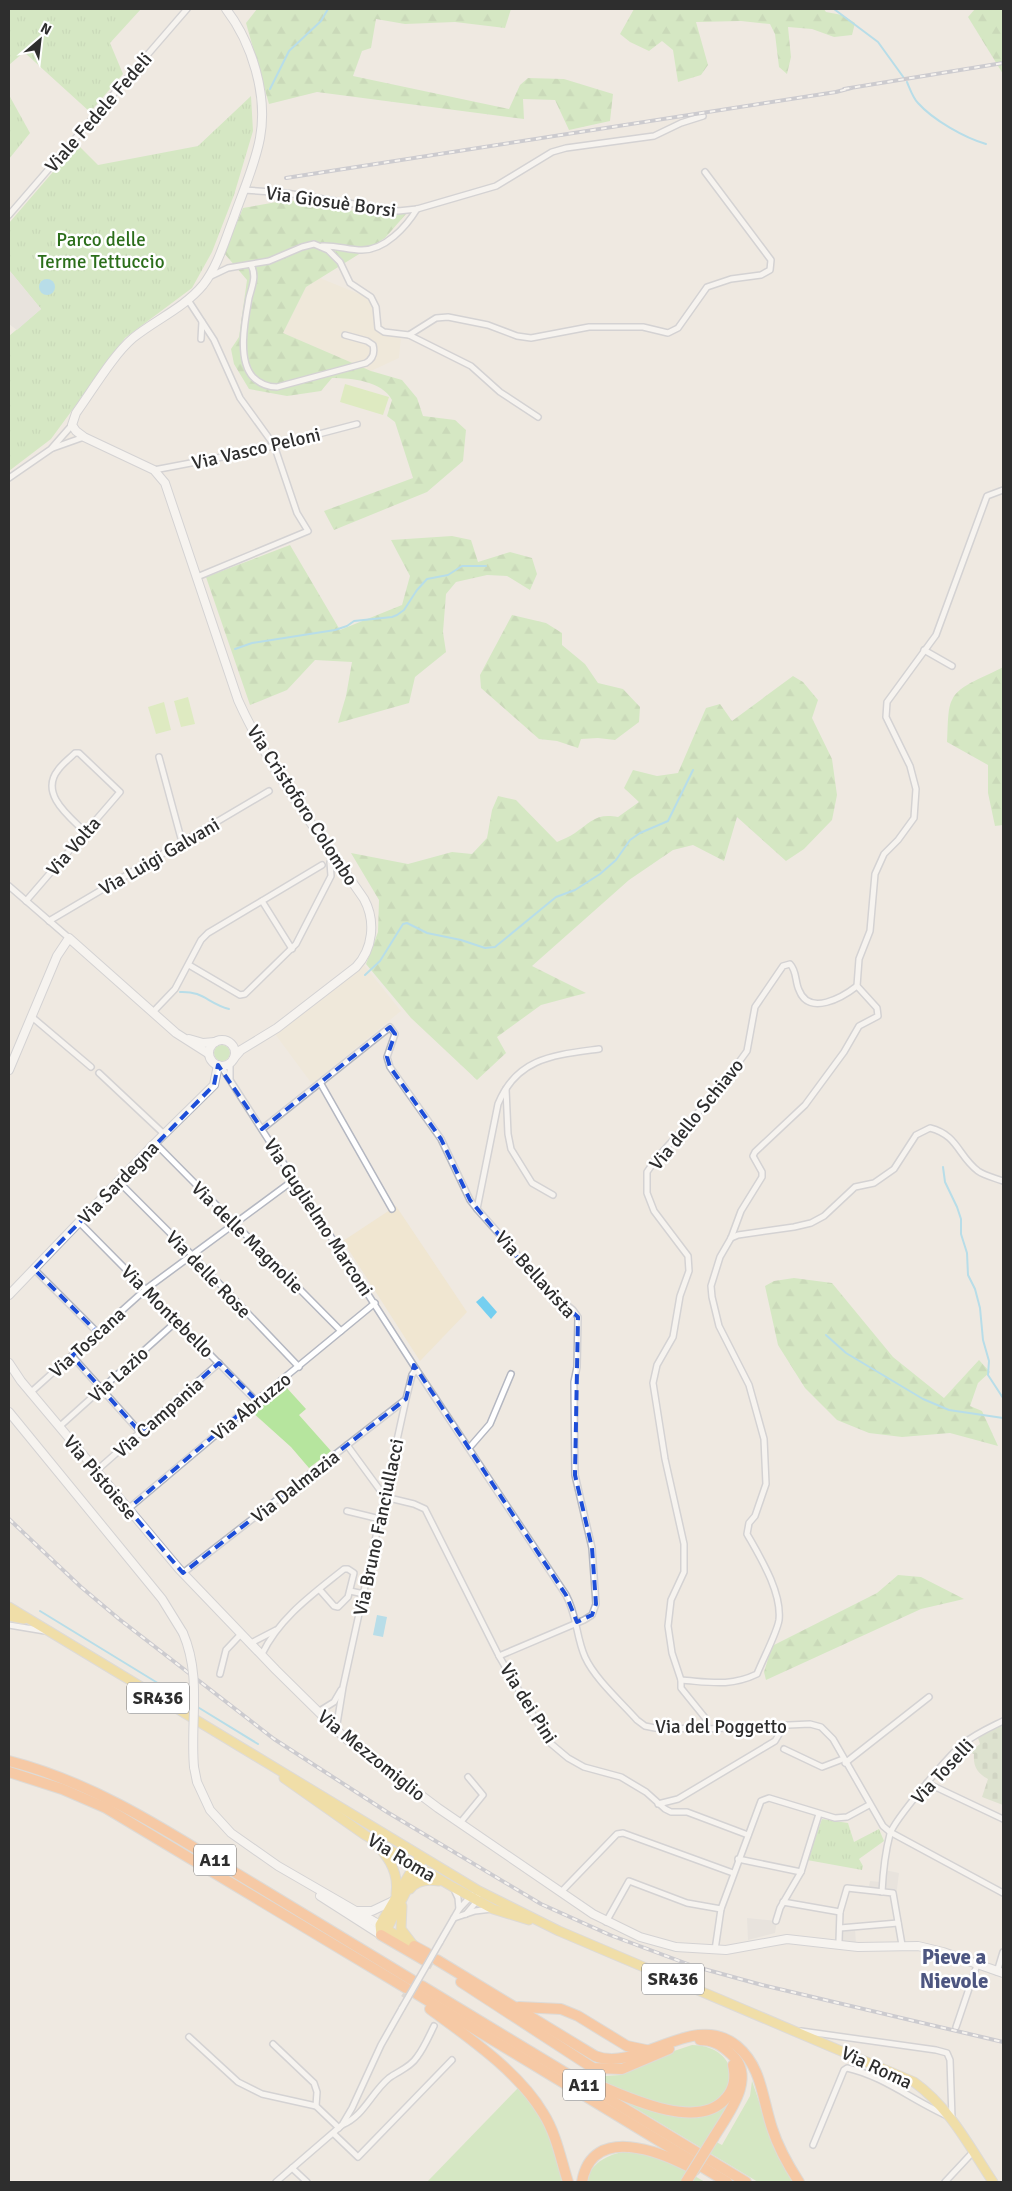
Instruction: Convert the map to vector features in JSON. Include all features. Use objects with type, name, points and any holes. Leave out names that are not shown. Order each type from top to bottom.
[{"type":"highway","name":"A11","points":[[9,1761],[68,1781],[110,1800],[166,1830],[407,1986],[106,1808],[62,1790],[9,1772]]},
{"type":"highway","points":[[383,1930],[425,1957],[414,1946]]},
{"type":"highway","points":[[694,2182],[717,2139],[740,2089],[741,2080],[738,2063],[734,2050],[726,2038],[705,2034],[622,2058],[606,2060],[595,2056],[511,2004],[436,1963],[593,2068],[622,2069],[695,2041],[716,2043],[734,2050],[750,2057],[754,2065],[771,2128],[781,2152],[799,2182]]},
{"type":"highway","name":"A11","points":[[418,1993],[551,2065],[746,2182]]},
{"type":"highway","name":"A11","points":[[418,1993],[727,2182]]},
{"type":"highway","points":[[418,1993],[490,2054],[544,2113],[568,2182]]},
{"type":"highway","points":[[511,2004],[529,2008],[561,2009],[578,2016],[627,2046],[647,2050]]},
{"type":"highway","points":[[551,2065],[653,2106],[690,2113],[706,2112],[719,2106],[731,2091],[734,2076],[734,2050]]},
{"type":"highway","points":[[686,2182],[717,2139]]},
{"type":"highway","points":[[582,2182],[587,2166],[596,2156],[611,2148],[625,2146],[646,2149],[670,2157],[716,2182]]},
{"type":"main road","points":[[154,470],[84,437],[72,425],[76,413],[128,343],[188,300],[208,278],[219,256],[244,190],[261,130],[259,87],[247,47],[226,9]]},
{"type":"main road","name":"Via Cristoforo Colombo","points":[[154,470],[160,475],[170,494],[238,700],[250,726],[369,910],[372,932],[365,956],[352,971],[232,1060]]},
{"type":"main road","points":[[9,1070],[57,956],[69,938],[176,1033],[209,1054],[212,1061],[220,1065],[232,1060],[234,1049],[228,1042]]},
{"type":"main road","points":[[176,1033],[199,1042],[222,1040],[253,1043]]},
{"type":"main road","points":[[209,1054],[215,1042]]},
{"type":"main road","name":"Via Sardegna","points":[[9,1295],[155,1143],[214,1085],[220,1065]]},
{"type":"main road","name":"Via Pistoiese","points":[[9,1363],[30,1393],[183,1573]]},
{"type":"main road","name":"Via Pistoiese","points":[[9,1372],[21,1381]]},
{"type":"main road","points":[[9,1412],[162,1599],[183,1634],[194,1664],[194,1767],[201,1793],[210,1810],[231,1833],[307,1887],[414,1946]]},
{"type":"main road","name":"Via Mezzomiglio","points":[[183,1573],[318,1712],[356,1748],[460,1823],[606,1922],[658,1944],[715,1950],[784,1939],[858,1947],[902,1945],[926,1948],[1000,1972]]},
{"type":"main road","name":"Via Roma","points":[[9,1606],[479,1891],[553,1928],[914,2082],[935,2098],[952,2118]]},
{"type":"main road","points":[[9,1616],[34,1621]]},
{"type":"main road","name":"Via Roma","points":[[264,1762],[372,1839],[473,1899],[493,1909],[553,1928]]},
{"type":"main road","points":[[372,1839],[384,1852],[394,1869],[400,1897],[400,1924],[414,1946]]},
{"type":"main road","points":[[383,1930],[423,1857]]},
{"type":"main road","points":[[278,1866],[383,1930]]},
{"type":"main road","points":[[354,1911],[372,1911],[400,1897],[413,1885],[423,1880],[445,1882]]},
{"type":"main road","name":"SR436","points":[[952,2118],[993,2182]]},
{"type":"street","name":"Viale Fedele Fedeli","points":[[9,215],[188,9]]},
{"type":"street","name":"Via Giosuè Borsi","points":[[244,190],[286,193],[398,212],[417,209],[496,186],[552,152],[566,148],[654,136],[681,123],[703,116]]},
{"type":"street","points":[[410,334],[436,318],[448,317],[488,325],[517,336],[530,338],[589,327],[643,327],[668,332],[678,328],[707,287],[732,279],[761,274],[770,270],[772,260],[705,172]]},
{"type":"street","points":[[208,278],[233,266],[269,261],[302,246],[314,244],[362,250],[374,248],[393,237],[409,221],[417,209]]},
{"type":"street","points":[[321,246],[340,262],[350,283],[371,297],[376,307],[377,324],[380,330],[410,334],[471,366],[500,392],[538,417]]},
{"type":"street","points":[[251,265],[255,278],[248,302],[243,353],[246,367],[254,378],[265,385],[277,387],[366,363],[371,360],[374,352],[373,345],[345,335]]},
{"type":"street","points":[[188,300],[214,340],[240,398],[274,445],[297,513],[308,531],[197,577]]},
{"type":"street","points":[[201,339],[202,321]]},
{"type":"street","name":"Via Vasco Peloni","points":[[154,470],[254,451],[357,424]]},
{"type":"street","points":[[9,478],[51,449],[72,425]]},
{"type":"street","points":[[51,449],[84,437]]},
{"type":"street","points":[[707,1729],[706,1719],[681,1688],[680,1680],[721,1683],[741,1682],[757,1674],[779,1621],[778,1605],[768,1574],[747,1534],[749,1523],[756,1516],[766,1484],[764,1439],[749,1385],[722,1331],[712,1297],[714,1275],[741,1211],[762,1177],[762,1172],[753,1156],[755,1152],[805,1105],[844,1052],[859,1026],[878,1016],[877,1008],[857,986],[859,959],[870,930],[875,874],[884,854],[898,840],[914,818],[916,790],[910,766],[886,717],[887,702],[936,635],[987,496],[1003,490]]},
{"type":"street","points":[[924,650],[952,666]]},
{"type":"street","name":"Via Volta","points":[[26,901],[86,832],[120,792],[79,753],[74,753],[57,771],[52,786],[53,795],[60,807],[86,832]]},
{"type":"street","points":[[159,757],[182,842]]},
{"type":"street","name":"Via Luigi Galvani","points":[[49,920],[269,791]]},
{"type":"street","points":[[189,965],[243,995],[292,949],[299,939],[332,876],[329,863],[336,858]]},
{"type":"street","points":[[152,1012],[175,989],[201,940],[208,933],[322,865]]},
{"type":"street","points":[[9,886],[69,938]]},
{"type":"street","points":[[262,901],[292,949]]},
{"type":"street","name":"Via dello Schiavo","points":[[680,1680],[672,1653],[668,1626],[671,1600],[684,1572],[684,1544],[665,1460],[653,1383],[658,1365],[673,1337],[680,1296],[689,1271],[688,1256],[654,1211],[650,1202],[647,1193],[647,1172],[656,1159],[720,1088],[747,1051],[755,1007],[783,966],[790,964],[793,968],[798,990],[810,1002],[825,1004],[844,997],[857,986]]},
{"type":"street","points":[[32,1017],[91,1066]]},
{"type":"street","name":"Via Bellavista","points":[[321,1084],[390,1027],[395,1034],[387,1057],[390,1067],[441,1139],[470,1200],[539,1282],[573,1310],[578,1317],[577,1367],[574,1382],[575,1475],[592,1548],[596,1604],[592,1615],[499,1656]]},
{"type":"street","points":[[477,1209],[498,1104],[506,1089],[537,1061],[550,1056],[598,1049]]},
{"type":"street","points":[[230,1079],[232,1060]]},
{"type":"street","name":"Via Guglielmo Marconi","points":[[220,1065],[416,1369]]},
{"type":"street","points":[[99,1073],[164,1134]]},
{"type":"street","points":[[262,1129],[321,1084],[392,1209]]},
{"type":"street","points":[[506,1089],[508,1134],[511,1149],[532,1183],[553,1195]]},
{"type":"street","points":[[731,1238],[794,1228],[811,1223],[824,1216],[855,1187],[874,1183],[894,1169],[916,1134],[930,1128],[938,1130],[956,1143],[969,1163],[978,1171],[1003,1181]]},
{"type":"street","name":"Via delle Magnolie","points":[[155,1143],[341,1331]]},
{"type":"street","name":"Via Toscana","points":[[30,1393],[146,1289],[295,1180]]},
{"type":"street","name":"Via delle Rose","points":[[118,1181],[299,1367]]},
{"type":"street","name":"Via Montebello","points":[[79,1222],[256,1400]]},
{"type":"street","points":[[34,1269],[97,1332]]},
{"type":"street","name":"Via Abruzzo","points":[[128,1509],[256,1400],[299,1367],[375,1303]]},
{"type":"street","name":"Via Lazio","points":[[59,1427],[178,1320]]},
{"type":"street","points":[[72,1356],[140,1432]]},
{"type":"street","name":"Via Campania","points":[[96,1471],[219,1363]]},
{"type":"street","name":"Via del Poggetto","points":[[416,1369],[470,1447],[566,1595],[577,1622],[581,1645],[591,1668],[637,1720],[645,1726],[655,1728],[707,1729],[810,1724],[820,1727],[833,1739],[869,1805],[883,1826],[890,1832],[1003,1892]]},
{"type":"street","name":"Via Bruno Fanciullacci","points":[[336,1730],[343,1687],[406,1399],[412,1375],[416,1369]]},
{"type":"street","points":[[470,1447],[488,1427],[511,1374]]},
{"type":"street","name":"Via Dalmazia","points":[[183,1573],[406,1399]]},
{"type":"street","points":[[347,1445],[385,1497]]},
{"type":"street","name":"Via dei Pini","points":[[385,1497],[414,1504],[425,1509],[499,1656],[549,1742],[568,1758],[584,1767],[621,1777],[646,1792],[658,1804]]},
{"type":"street","points":[[347,1511],[380,1519]]},
{"type":"street","points":[[251,1643],[276,1629],[319,1589],[344,1569],[354,1573],[346,1600],[336,1607],[319,1589]]},
{"type":"street","points":[[350,1591],[364,1594]]},
{"type":"street","name":"Via Roma","points":[[9,1625],[53,1633]]},
{"type":"street","points":[[262,1654],[276,1629]]},
{"type":"street","points":[[220,1674],[226,1650],[241,1634]]},
{"type":"street","name":"Via Bruno Fanciullacci","points":[[318,1712],[334,1702],[343,1687]]},
{"type":"street","points":[[784,1749],[822,1767],[844,1761],[929,1697]]},
{"type":"street","name":"Via Toselli","points":[[890,1832],[927,1783],[961,1745],[973,1736],[1003,1721]]},
{"type":"street","points":[[658,1804],[678,1799],[775,1741],[784,1726]]},
{"type":"street","points":[[460,1823],[483,1795],[468,1776]]},
{"type":"street","points":[[927,1783],[1003,1819]]},
{"type":"street","points":[[715,1950],[721,1909],[738,1860],[761,1801],[764,1798],[835,1818],[848,1817],[869,1805]]},
{"type":"street","points":[[658,1804],[671,1812],[687,1812],[748,1835]]},
{"type":"street","points":[[776,1921],[783,1902],[801,1872],[819,1814]]},
{"type":"street","points":[[882,1892],[890,1832]]},
{"type":"street","points":[[562,1892],[617,1834],[623,1833],[733,1873]]},
{"type":"street","points":[[738,1860],[801,1872]]},
{"type":"street","points":[[606,1922],[630,1881],[687,1902],[721,1909]]},
{"type":"street","points":[[453,1887],[458,1898],[459,1909]]},
{"type":"street","points":[[839,1941],[840,1912],[847,1888],[893,1892],[902,1945]]},
{"type":"street","points":[[466,1914],[479,1891]]},
{"type":"street","points":[[276,2182],[340,2127],[352,2108],[381,2044],[459,1909],[473,1899]]},
{"type":"street","points":[[783,1902],[840,1912]]},
{"type":"street","points":[[454,1919],[466,1914],[493,1909]]},
{"type":"street","points":[[840,1928],[898,1923]]},
{"type":"street","points":[[1000,1972],[1003,1952]]},
{"type":"street","points":[[956,2027],[977,1965]]},
{"type":"street","points":[[340,2127],[354,2119],[390,2077],[406,2069],[416,2059],[434,2026]]},
{"type":"street","name":"Via Roma","points":[[793,2029],[947,2053],[950,2060],[952,2118]]},
{"type":"street","points":[[814,2038],[827,2035]]},
{"type":"street","points":[[189,2037],[238,2082],[262,2094],[316,2106],[340,2127]]},
{"type":"street","points":[[273,2044],[314,2083],[317,2092],[316,2106]]},
{"type":"street","points":[[334,2134],[358,2157],[452,2060]]},
{"type":"street","points":[[814,2145],[844,2070],[847,2068],[887,2084],[952,2118]]},
{"type":"street","points":[[945,2182],[973,2152]]},
{"type":"street","points":[[292,2168],[307,2182]]},
{"type":"highlighted area","points":[[390,1027],[395,1034],[387,1057],[390,1067],[441,1139],[470,1200],[539,1283],[578,1317],[575,1475],[592,1548],[596,1604],[592,1615],[577,1622],[566,1595],[414,1365],[406,1399],[183,1573],[128,1509],[256,1400],[219,1363],[140,1432],[72,1356],[97,1332],[34,1269],[214,1085],[218,1065],[262,1129]]},
{"type":"shaded area","points":[[9,270],[41,309],[17,330],[9,324]]},
{"type":"shaded area","points":[[320,278],[369,298],[383,327],[401,337],[399,358],[371,371],[283,333],[306,287]]},
{"type":"shaded area","points":[[364,965],[401,1011],[312,1084],[275,1034]]},
{"type":"shaded area","points":[[396,1206],[467,1312],[420,1361],[343,1241]]},
{"type":"shaded area","points":[[880,1869],[899,1873],[896,1897],[859,1891],[859,1885],[869,1886],[870,1881],[881,1882]]},
{"type":"shaded area","points":[[747,1918],[777,1921],[775,1933],[748,1940]]},
{"type":"shaded area","points":[[840,1928],[855,1928],[856,1944],[839,1943]]},
{"type":"green space","points":[[9,9],[141,9],[110,43],[123,74],[90,112],[24,52],[9,65]]},
{"type":"green space","points":[[257,9],[511,9],[505,28],[455,22],[405,24],[376,19],[371,48],[362,51],[353,76],[509,109],[520,85],[528,78],[564,79],[613,94],[610,121],[569,130],[555,100],[523,99],[524,119],[317,92],[269,104],[246,23]]},
{"type":"green space","points":[[634,9],[824,9],[826,12],[842,15],[855,23],[852,35],[834,37],[812,29],[788,27],[791,57],[787,74],[779,67],[775,34],[770,24],[741,21],[696,22],[708,65],[701,75],[678,82],[673,50],[662,41],[649,51],[630,42],[620,34]]},
{"type":"green space","points":[[975,9],[1003,9],[1003,74],[968,17]]},
{"type":"green space","points":[[9,95],[30,133],[9,159]]},
{"type":"green space","name":"Parco delle Terme Tettuccio","points":[[251,96],[253,131],[234,195],[212,252],[192,288],[125,338],[51,439],[9,471],[9,336],[41,309],[9,270],[9,223],[77,144],[98,165],[198,146]]},
{"type":"green space","points":[[288,200],[354,211],[406,214],[385,238],[306,287],[283,333],[371,371],[402,380],[417,398],[423,416],[455,420],[466,430],[463,461],[427,492],[334,530],[324,511],[413,478],[395,422],[387,416],[392,400],[381,389],[366,382],[332,378],[321,391],[287,396],[249,389],[234,364],[231,349],[239,337],[247,280],[224,253],[243,208]]},
{"type":"green space","points":[[345,384],[389,397],[383,415],[340,402]]},
{"type":"green space","points":[[452,536],[471,540],[478,562],[510,552],[532,558],[537,574],[530,590],[507,576],[487,575],[456,582],[446,594],[443,632],[446,652],[415,677],[409,703],[338,723],[346,696],[352,662],[315,660],[287,690],[250,705],[206,577],[290,545],[340,630],[402,605],[410,576],[391,540]]},
{"type":"green space","points":[[512,615],[546,623],[562,633],[562,645],[585,664],[598,683],[623,689],[640,707],[639,722],[615,740],[581,739],[578,748],[557,741],[539,739],[481,688],[480,675]]},
{"type":"green space","points":[[1003,667],[1003,825],[995,826],[988,793],[988,765],[947,742],[948,720],[950,704],[961,689]]},
{"type":"green space","points":[[793,676],[803,682],[818,700],[812,718],[832,759],[837,795],[832,820],[804,849],[786,861],[737,817],[724,861],[693,845],[673,850],[629,880],[532,966],[586,993],[541,1005],[497,1037],[506,1053],[477,1080],[411,1018],[366,964],[378,932],[379,900],[351,853],[408,864],[452,852],[472,854],[487,838],[492,810],[498,796],[516,800],[557,842],[573,834],[594,819],[604,816],[618,817],[639,802],[624,788],[633,770],[657,776],[678,773],[706,708],[720,704],[732,721]]},
{"type":"green space","points":[[188,697],[195,724],[181,727],[174,701]]},
{"type":"green space","points":[[164,702],[171,730],[156,734],[148,707]]},
{"type":"green space","points":[[222,1045],[230,1053],[222,1061],[214,1053]]},
{"type":"green space","points":[[794,1278],[832,1283],[893,1357],[944,1398],[979,1360],[990,1372],[978,1383],[970,1406],[982,1411],[998,1446],[950,1433],[902,1437],[869,1433],[837,1420],[805,1388],[778,1345],[765,1286],[774,1281]]},
{"type":"green space","points":[[286,1387],[306,1409],[299,1415],[331,1451],[309,1468],[291,1447],[252,1412]]},
{"type":"green space","points":[[898,1575],[921,1577],[964,1599],[921,1609],[766,1680],[764,1672],[772,1646],[877,1593]]},
{"type":"green space","points":[[1003,1724],[1003,1805],[982,1797],[988,1779],[976,1769],[974,1754],[971,1753],[974,1746],[976,1747],[980,1744],[978,1738]]},
{"type":"green space","points":[[822,1819],[848,1823],[854,1842],[879,1829],[884,1841],[859,1859],[863,1866],[862,1870],[807,1860]]},
{"type":"green space","points":[[692,2045],[709,2048],[721,2054],[728,2063],[731,2074],[729,2085],[724,2095],[715,2103],[702,2108],[675,2108],[660,2105],[630,2095],[589,2077],[620,2075],[665,2054]]},
{"type":"green space","points":[[752,2081],[778,2157],[795,2182],[758,2182],[620,2099],[684,2118],[709,2115],[734,2096],[709,2138],[722,2145],[750,2096]]},
{"type":"green space","points":[[518,2088],[543,2118],[563,2182],[427,2182]]},
{"type":"green space","points":[[630,2151],[667,2160],[705,2182],[586,2182],[597,2163],[609,2156]]},
{"type":"water","points":[[44,279],[50,279],[55,284],[53,293],[44,295],[39,290],[39,284]]},
{"type":"water","points":[[483,1296],[497,1312],[491,1319],[476,1302]]},
{"type":"water","points":[[377,1615],[387,1617],[383,1637],[373,1635]]},
{"type":"waterway","points":[[270,89],[289,51],[321,21],[328,9]]},
{"type":"waterway","points":[[834,9],[878,42],[904,78]]},
{"type":"waterway","points":[[907,82],[916,101],[932,116],[959,133],[986,144]]},
{"type":"waterway","points":[[235,649],[252,643],[335,630],[347,626],[354,621],[392,617],[404,610],[427,579],[448,575],[462,566],[486,566]]},
{"type":"waterway","points":[[365,975],[380,961],[403,924],[407,923],[427,933],[461,940],[485,948],[495,947],[556,897],[575,890],[600,874],[616,860],[630,840],[640,833],[668,821],[693,770]]},
{"type":"waterway","points":[[180,992],[195,993],[229,1009]]},
{"type":"waterway","points":[[943,1167],[945,1182],[961,1219],[961,1234],[967,1253],[968,1275],[975,1289],[980,1308],[983,1340],[989,1361],[988,1375],[1003,1398]]},
{"type":"waterway","points":[[826,1335],[846,1353],[923,1399],[949,1410],[1003,1418]]},
{"type":"waterway","points":[[40,1611],[192,1704]]},
{"type":"waterway","points":[[196,1706],[258,1744]]},
{"type":"tunnel","points":[[424,1960],[435,1966]]},
{"type":"tunnel","points":[[404,1992],[414,1999]]},
{"type":"railway","points":[[844,89],[1003,63]]},
{"type":"railway","points":[[286,178],[836,92],[851,88]]},
{"type":"railway","points":[[9,1519],[81,1587],[119,1619],[274,1739],[387,1812],[541,1904],[610,1935],[693,1966],[762,1985],[1003,2042]]},
{"type":"district","name":"Pieve a Nievole","points":[[954,1969]]}]
